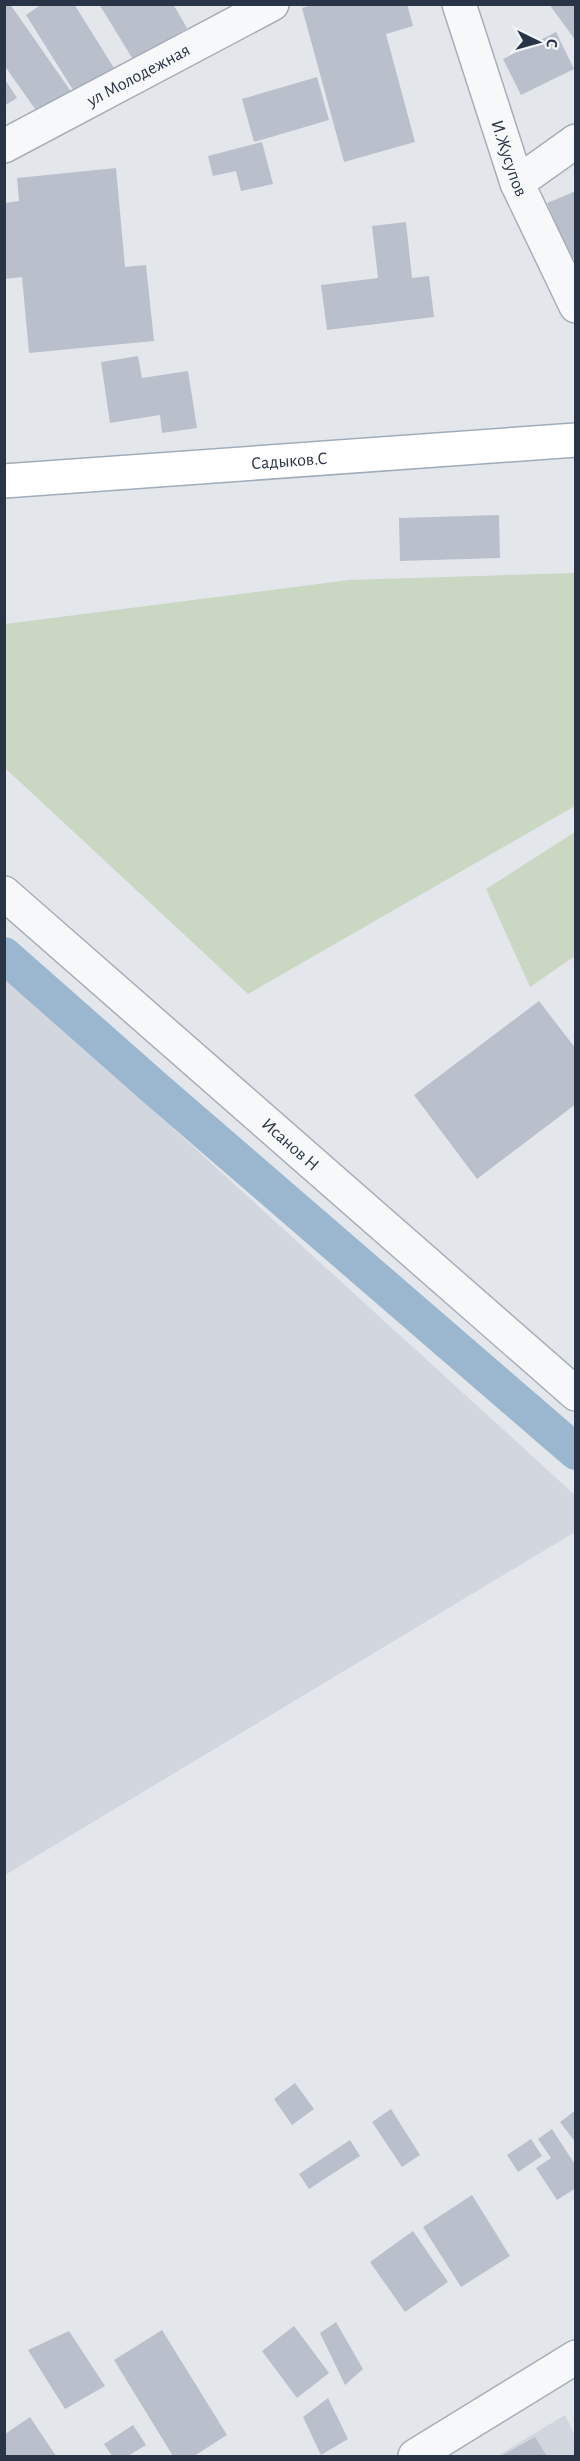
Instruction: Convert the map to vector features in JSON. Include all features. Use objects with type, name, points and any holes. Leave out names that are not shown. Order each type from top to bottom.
[{"type":"main road","name":"Садыков.С","points":[[4,481],[576,440]]},
{"type":"street","name":"ул Молодежная","points":[[4,146],[272,4]]},
{"type":"street","name":"И.Жусупов","points":[[459,4],[517,183],[576,306]]},
{"type":"street","points":[[517,183],[576,141]]},
{"type":"street","name":"Исанов Н","points":[[4,893],[576,1394]]},
{"type":"street","points":[[415,2457],[576,2357]]},
{"type":"shaded area","points":[[5,975],[576,1496],[575,1532],[5,1875]]},
{"type":"shaded area","points":[[565,2415],[575,2436],[575,2456],[497,2456]]},
{"type":"green space","points":[[575,573],[575,806],[248,994],[5,768],[5,624],[349,580]]},
{"type":"green space","points":[[575,832],[575,956],[530,987],[486,889]]},
{"type":"building","points":[[4,4],[10,4],[72,93],[40,116],[4,65]]},
{"type":"building","points":[[42,4],[74,4],[114,68],[75,93],[26,15]]},
{"type":"building","points":[[99,4],[173,4],[187,28],[134,61]]},
{"type":"building","points":[[314,4],[407,4],[413,26],[386,34],[415,142],[344,162],[302,8]]},
{"type":"building","points":[[549,4],[576,4],[576,41]]},
{"type":"building","points":[[556,32],[574,69],[521,95],[503,59]]},
{"type":"building","points":[[317,77],[329,120],[254,142],[242,99]]},
{"type":"building","points":[[4,78],[17,98],[4,106]]},
{"type":"building","points":[[262,142],[273,184],[241,191],[236,171],[213,176],[208,156]]},
{"type":"building","points":[[116,168],[125,267],[146,265],[154,341],[29,353],[22,277],[5,279],[4,203],[19,201],[17,178]]},
{"type":"building","points":[[576,191],[576,257],[571,259],[547,203]]},
{"type":"building","points":[[406,222],[412,278],[429,276],[434,317],[327,330],[321,285],[378,278],[372,226]]},
{"type":"building","points":[[138,356],[142,378],[188,371],[197,428],[162,433],[160,415],[110,423],[101,362]]},
{"type":"building","points":[[499,515],[500,558],[400,561],[399,518]]},
{"type":"building","points":[[539,1001],[576,1049],[576,1104],[477,1179],[414,1095]]},
{"type":"building","points":[[295,2083],[314,2109],[292,2125],[274,2099]]},
{"type":"building","points":[[391,2109],[420,2155],[402,2167],[372,2122]]},
{"type":"building","points":[[576,2110],[576,2143],[560,2122]]},
{"type":"building","points":[[552,2129],[576,2166],[576,2188],[557,2200],[536,2168],[551,2158],[538,2139]]},
{"type":"building","points":[[531,2139],[542,2156],[518,2172],[507,2155]]},
{"type":"building","points":[[350,2140],[360,2156],[309,2189],[299,2174]]},
{"type":"building","points":[[472,2195],[510,2256],[461,2287],[423,2227]]},
{"type":"building","points":[[413,2231],[448,2282],[405,2312],[370,2262]]},
{"type":"building","points":[[336,2322],[363,2369],[345,2385],[320,2333]]},
{"type":"building","points":[[294,2326],[329,2373],[297,2398],[262,2351]]},
{"type":"building","points":[[162,2330],[227,2435],[194,2456],[173,2456],[114,2360]]},
{"type":"building","points":[[69,2331],[105,2386],[65,2409],[28,2350]]},
{"type":"building","points":[[328,2398],[348,2439],[321,2455],[303,2417]]},
{"type":"building","points":[[30,2417],[56,2456],[5,2456],[5,2434]]},
{"type":"building","points":[[133,2425],[146,2445],[128,2456],[112,2456],[104,2444]]},
{"type":"building","points":[[535,2437],[547,2456],[501,2456]]},
{"type":"waterway","points":[[4,955],[576,1452]]}]
